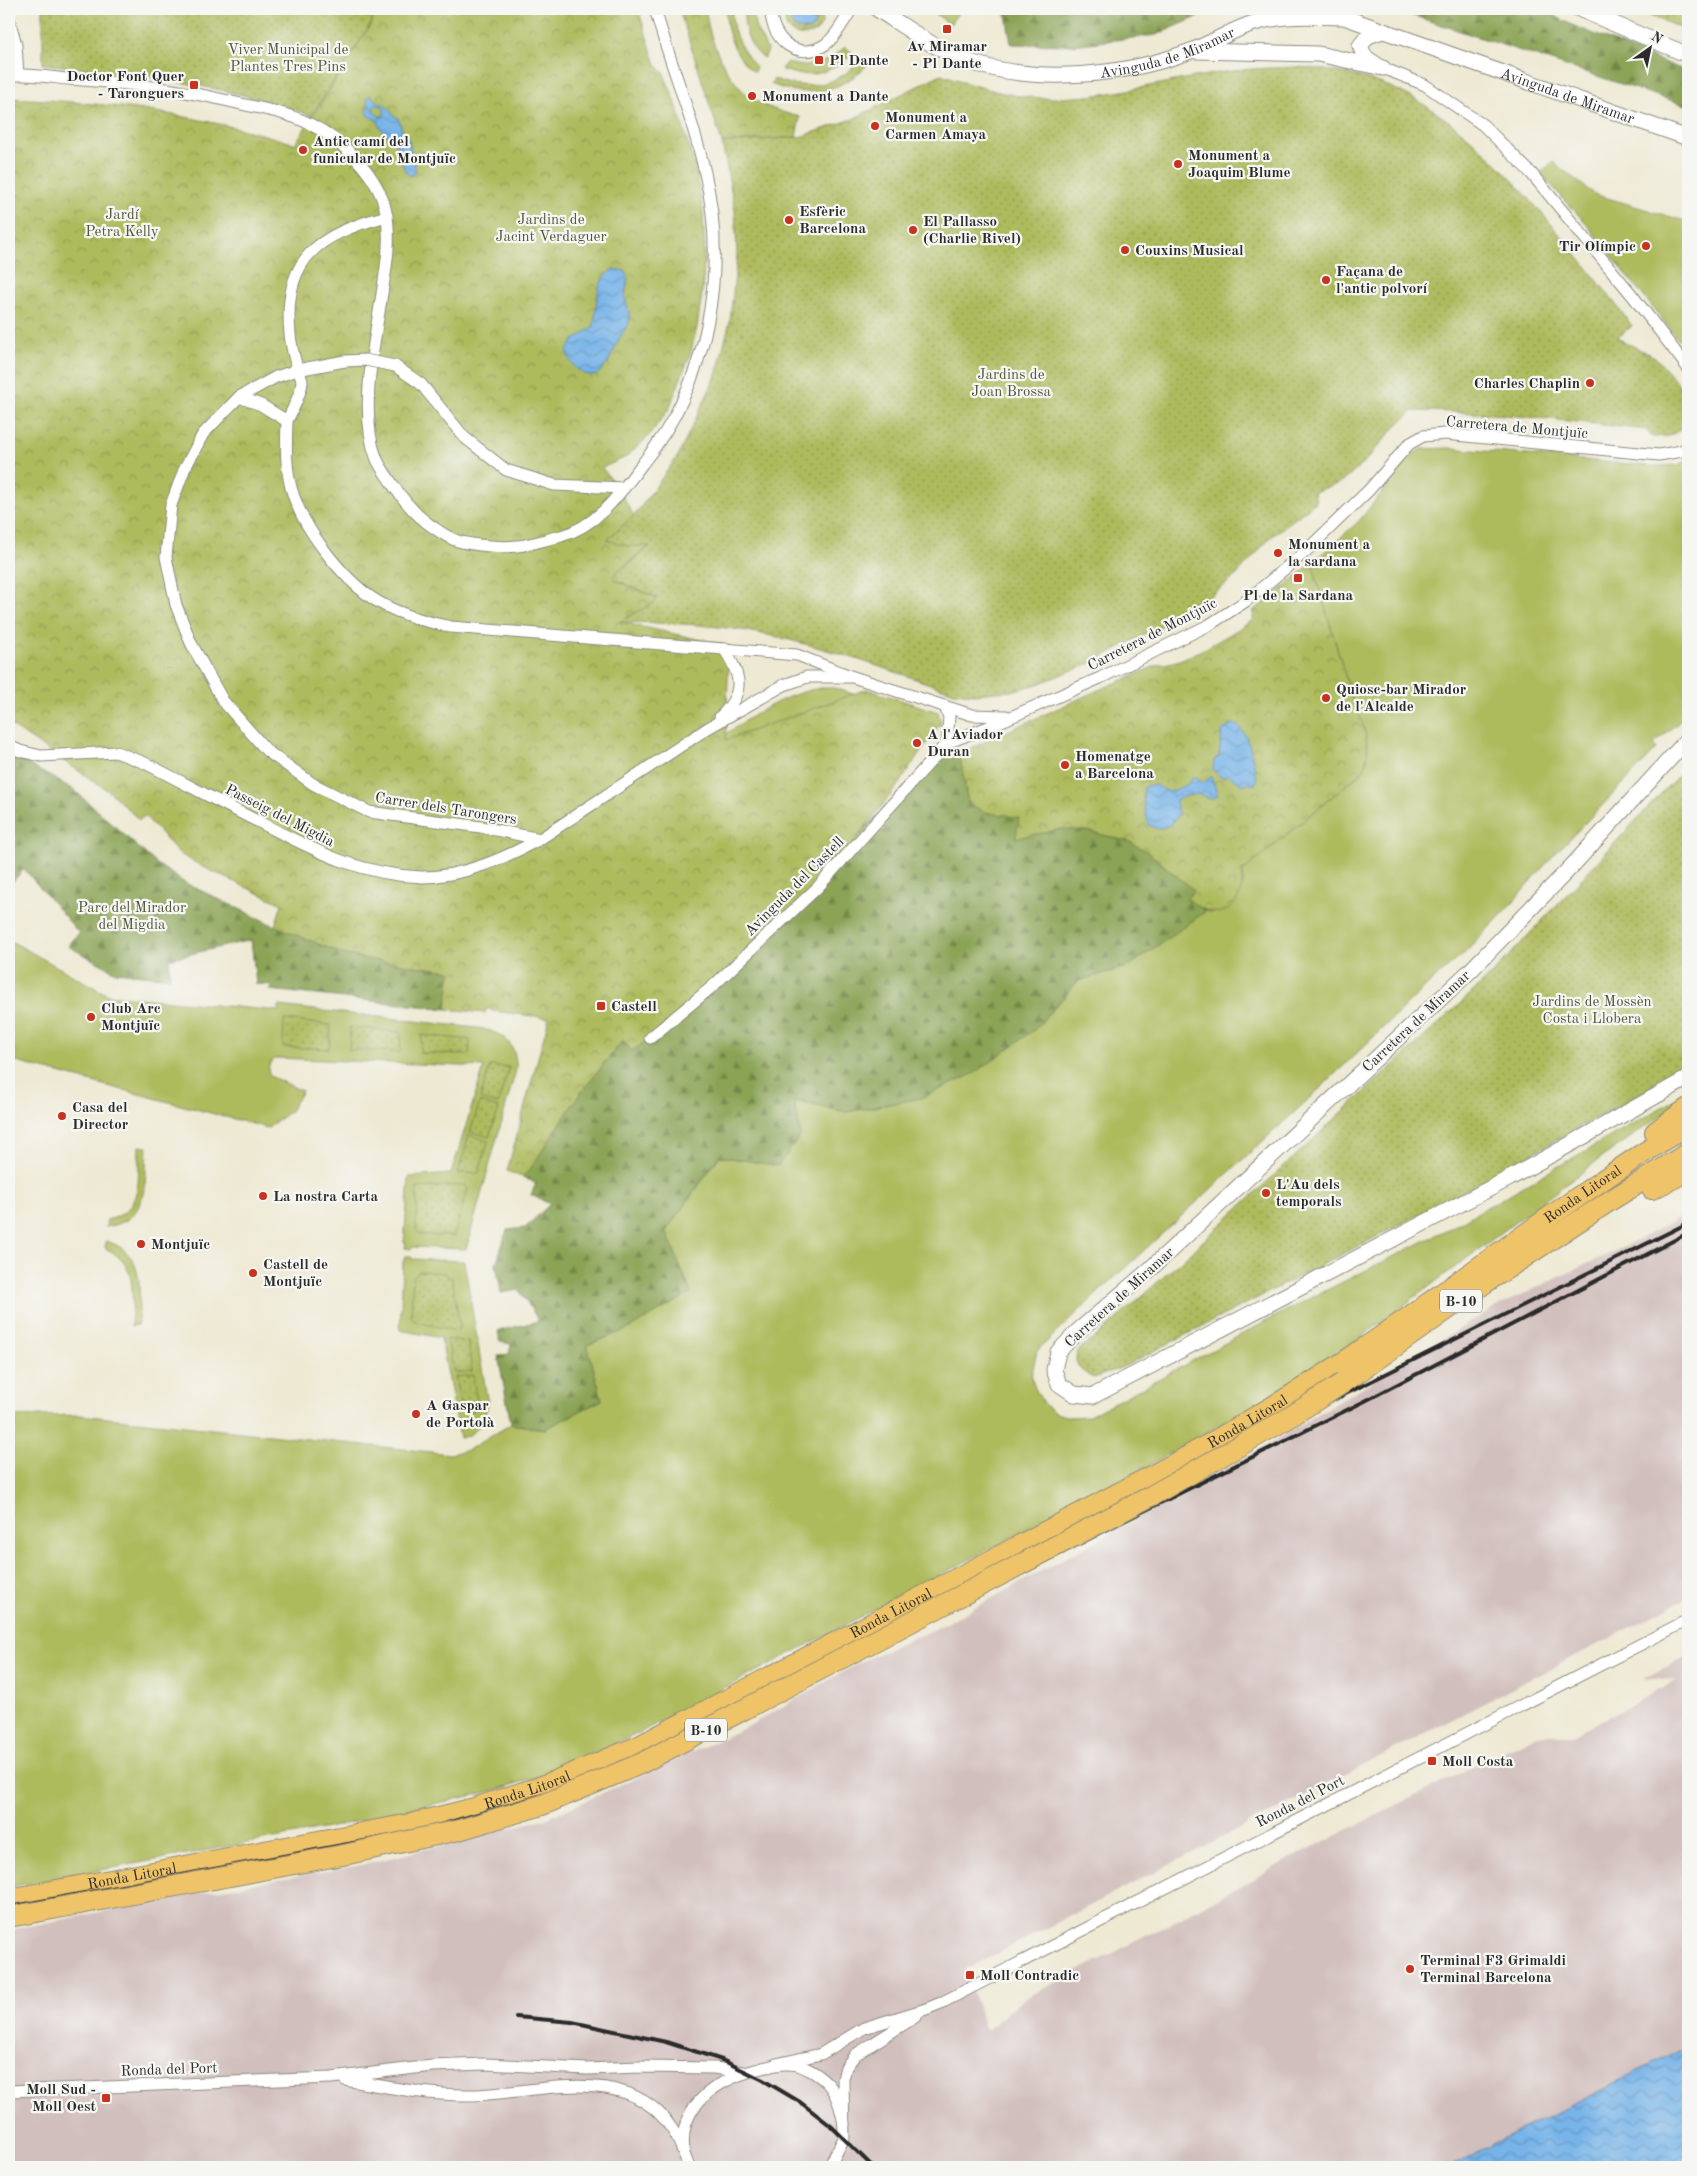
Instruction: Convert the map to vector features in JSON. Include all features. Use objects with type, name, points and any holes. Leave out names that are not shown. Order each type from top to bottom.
[{"type":"highway","name":"B-10","points":[[1536,1225],[1571,1195],[1688,1108]]},
{"type":"highway","name":"Ronda Litoral","points":[[9,1917],[423,1838],[493,1820],[593,1785],[640,1764],[1150,1496],[1285,1420],[1536,1225],[1633,1159],[1688,1125]]},
{"type":"highway","name":"Ronda Litoral","points":[[9,1899],[415,1822],[514,1796],[579,1772],[638,1746],[1183,1459],[1355,1365],[1688,1153]]},
{"type":"highway","name":"B-10","points":[[1563,1232],[1688,1171]]},
{"type":"street","points":[[9,19],[16,45],[14,75],[100,81],[198,93],[264,109],[309,123],[328,135],[352,155],[374,182],[383,199],[387,216],[388,249],[369,390],[368,424],[376,458],[402,498],[424,521],[457,541],[517,546],[566,534],[587,525],[602,513],[656,447],[691,383],[704,340],[712,296],[712,210],[706,176],[694,131],[667,53],[655,9]]},
{"type":"street","points":[[771,9],[771,21],[775,32],[782,42],[792,48],[804,50],[816,49],[826,44],[834,36],[852,9]]},
{"type":"street","name":"Avinguda de Miramar","points":[[877,9],[940,47],[972,62],[1020,72],[1052,76],[1125,70],[1191,51],[1254,24],[1289,16],[1344,17],[1688,138]]},
{"type":"street","points":[[1579,9],[1688,55]]},
{"type":"street","points":[[1383,31],[1368,36],[1360,46],[1366,58],[1383,68],[1425,85],[1483,124],[1530,173],[1655,324],[1688,368]]},
{"type":"street","points":[[1191,51],[1258,51],[1318,54],[1383,68]]},
{"type":"street","points":[[387,216],[346,229],[324,240],[299,265],[291,289],[290,334],[297,370],[302,380],[300,390],[287,421],[286,458],[293,496],[309,529],[342,573],[381,604],[416,619],[451,627],[797,655],[853,677],[972,715],[993,717],[1013,715]]},
{"type":"street","name":"Carrer dels Tarongers","points":[[540,839],[481,827],[369,812],[313,784],[267,751],[223,701],[191,643],[176,605],[166,557],[171,505],[184,470],[202,434],[239,397],[276,377],[297,370],[346,361],[365,360],[395,366],[421,384],[464,437],[506,470],[554,485],[624,488]]},
{"type":"street","points":[[239,397],[261,405],[287,421]]},
{"type":"street","name":"Carretera de Montjuïc","points":[[1013,715],[1100,678],[1192,633],[1246,602],[1305,552],[1369,490],[1408,444],[1423,436],[1445,434],[1659,455],[1682,451],[1688,446]]},
{"type":"street","points":[[708,728],[730,707],[737,693],[738,678],[736,670],[724,649]]},
{"type":"street","points":[[540,839],[708,728],[784,685],[807,677],[853,677]]},
{"type":"street","points":[[945,707],[949,717],[947,743]]},
{"type":"street","name":"Avinguda del Castell","points":[[650,1038],[713,986],[818,886],[947,743],[1013,715]]},
{"type":"street","name":"Carretera de Miramar","points":[[1688,739],[1571,867],[1476,964],[1147,1272],[1078,1331],[1058,1352],[1054,1370],[1059,1384],[1074,1394],[1093,1396],[1510,1178],[1688,1078]]},
{"type":"street","name":"Passeig del Migdia","points":[[9,746],[41,756],[116,752],[145,763],[329,857],[373,872],[424,877],[466,871],[503,859],[540,839]]},
{"type":"street","name":"Ronda del Port","points":[[926,2009],[1688,1620]]},
{"type":"street","points":[[687,2163],[684,2144],[685,2130],[694,2107],[712,2088],[744,2072],[821,2054],[864,2028],[926,2009]]},
{"type":"street","points":[[829,2167],[844,2138],[843,2079],[850,2060],[926,2009]]},
{"type":"street","points":[[331,2078],[432,2066],[500,2064],[586,2069],[640,2067],[714,2068],[744,2072]]},
{"type":"street","points":[[776,2064],[798,2066],[822,2079],[835,2095],[844,2124]]},
{"type":"street","points":[[331,2078],[442,2095],[491,2094],[572,2085],[605,2087],[635,2096],[658,2112],[673,2130],[687,2163]]},
{"type":"street","name":"Ronda del Port","points":[[9,2091],[331,2078]]},
{"type":"shaded area","points":[[1688,1213],[1688,1598],[965,1970],[986,2031],[1023,1999],[1181,1918],[1301,1853],[1537,1735],[1573,1735],[1677,1681],[1644,1678],[1688,1656],[1688,2046],[1449,2167],[9,2167],[9,1930],[183,1896],[367,1864],[548,1818],[749,1726],[862,1661],[943,1625],[1220,1473],[1494,1308],[1640,1239]]},
{"type":"green space","name":"Viver Municipal de Plantes Tres Pins","points":[[43,9],[377,9],[369,27],[311,116],[269,102],[192,84],[43,64]]},
{"type":"green space","points":[[377,9],[638,9],[656,65],[663,72],[674,98],[695,165],[703,211],[705,253],[697,327],[691,352],[669,409],[647,438],[626,457],[602,468],[617,486],[634,516],[608,539],[628,546],[651,545],[616,572],[615,580],[657,598],[655,602],[620,622],[729,646],[726,740],[867,689],[938,712],[941,722],[899,784],[818,887],[650,1038],[632,1051],[623,1040],[579,1095],[530,1169],[522,1177],[507,1171],[549,1018],[492,1011],[491,1009],[486,1009],[485,1013],[446,1009],[451,971],[343,954],[275,926],[282,904],[203,867],[180,854],[145,816],[139,820],[110,792],[9,724],[9,98],[82,103],[153,112],[225,125],[295,144],[369,27]]},
{"type":"green space","points":[[679,9],[706,9],[710,33],[727,71],[744,92],[753,99],[776,110],[800,117],[796,137],[722,143]]},
{"type":"green space","points":[[726,9],[732,9],[735,33],[746,54],[756,67],[754,72],[741,59],[732,44],[727,26]]},
{"type":"green space","points":[[744,9],[753,9],[755,26],[768,51],[764,58],[750,43],[744,22]]},
{"type":"green space","points":[[787,9],[792,9],[790,12],[804,31],[815,25],[816,12],[814,9],[820,9],[822,20],[819,28],[812,33],[804,35],[795,34],[788,29],[785,21]]},
{"type":"green space","points":[[928,9],[956,9],[958,13],[950,24]]},
{"type":"green space","points":[[1005,9],[1216,9],[1156,35],[1073,45],[1011,44]]},
{"type":"green space","points":[[1393,9],[1541,9],[1572,25],[1688,72],[1688,106]]},
{"type":"green space","points":[[1633,9],[1688,9],[1688,31]]},
{"type":"green space","points":[[845,47],[853,53],[837,66],[828,70],[819,73],[800,74],[781,69],[787,62],[803,66],[818,64],[832,57]]},
{"type":"green space","points":[[865,62],[868,64],[858,74],[835,87],[823,90],[797,91],[771,84],[774,79],[791,84],[817,85],[834,80],[855,66]]},
{"type":"green space","name":"Jardins de Joan Brossa","points":[[1298,67],[1356,76],[1398,90],[1449,121],[1483,150],[1515,182],[1556,230],[1632,326],[1617,338],[1655,357],[1678,383],[1688,399],[1688,418],[1680,430],[1669,436],[1652,437],[1646,430],[1559,420],[1442,411],[1413,411],[1395,427],[1360,467],[1340,483],[1314,492],[1316,502],[1271,537],[1235,577],[1192,610],[1091,663],[1035,685],[1010,691],[975,694],[954,692],[835,653],[787,639],[745,631],[691,625],[619,622],[655,602],[656,597],[615,580],[613,576],[650,546],[628,546],[607,540],[634,516],[678,456],[716,376],[730,321],[737,256],[735,211],[722,143],[800,137],[853,119],[941,74],[1003,93],[1028,97],[1066,98],[1090,96],[1233,71]]},
{"type":"green space","name":"Tir Olímpic","points":[[1553,162],[1594,194],[1688,222],[1688,352],[1584,221],[1540,173]]},
{"type":"green space","points":[[1449,448],[1652,466],[1677,465],[1688,461],[1688,714],[1654,744],[1657,749],[1553,856],[1464,954],[1435,978],[1312,1096],[1037,1351],[1031,1377],[1035,1388],[1043,1403],[1052,1411],[1069,1417],[1089,1416],[1293,1307],[1454,1226],[1669,1103],[1688,1094],[1688,1097],[1601,1158],[1363,1336],[1258,1403],[1150,1465],[635,1735],[540,1776],[496,1790],[323,1829],[9,1887],[9,1417],[79,1415],[450,1454],[468,1450],[511,1424],[545,1429],[602,1400],[587,1345],[626,1330],[691,1293],[666,1231],[720,1156],[778,1165],[794,1101],[847,1112],[921,1098],[1035,1029],[1078,981],[1129,966],[1206,911],[1212,913],[1243,885],[1243,871],[1363,771],[1367,758],[1364,729],[1352,699],[1312,563],[1359,521],[1414,453],[1422,449]]},
{"type":"green space","points":[[1312,563],[1352,699],[1365,735],[1367,744],[1366,762],[1363,771],[1243,871],[1239,896],[1234,905],[1227,910],[1219,912],[1209,911],[1199,907],[1187,898],[1194,890],[1150,854],[1131,842],[1088,831],[1061,829],[1016,838],[1019,818],[985,812],[968,803],[960,756],[962,752],[1096,691],[1161,664],[1171,663],[1195,654],[1208,647],[1253,620],[1254,610]]},
{"type":"green space","points":[[820,688],[834,688],[862,697],[697,754],[756,714],[786,698]]},
{"type":"green space","points":[[947,743],[960,756],[968,803],[985,812],[1020,818],[1016,837],[1061,829],[1088,831],[1131,842],[1150,854],[1194,890],[1197,906],[1206,911],[1129,966],[1078,981],[1035,1029],[975,1073],[921,1098],[847,1112],[794,1101],[801,1135],[778,1166],[719,1156],[666,1231],[691,1293],[626,1330],[587,1345],[602,1400],[544,1429],[511,1424],[498,1355],[509,1354],[511,1344],[500,1342],[498,1331],[539,1321],[519,1290],[501,1293],[496,1264],[507,1230],[525,1228],[550,1204],[531,1195],[536,1183],[522,1177],[530,1169],[579,1095],[623,1040],[632,1050],[713,986]]},
{"type":"green space","name":"Parc del Mirador del Migdia","points":[[9,754],[73,789],[157,864],[185,883],[275,926],[343,954],[451,971],[446,1009],[270,990],[271,985],[256,984],[251,940],[169,959],[170,978],[116,972],[68,946],[79,933],[24,869],[9,886]]},
{"type":"green space","name":"Jardins de Mossèn Costa i Llobera","points":[[1688,765],[1688,1067],[1452,1198],[1123,1367],[1094,1378],[1080,1369],[1077,1364],[1077,1353],[1086,1343],[1094,1339],[1189,1254],[1492,974]]},
{"type":"green space","points":[[9,940],[108,995],[279,1011],[279,1006],[478,1028],[494,1032],[507,1040],[514,1053],[516,1070],[466,1249],[405,1248],[409,1177],[451,1174],[484,1067],[277,1058],[269,1065],[270,1076],[302,1091],[290,1111],[268,1128],[9,1060]]},
{"type":"green space","points":[[284,1020],[331,1025],[329,1049],[283,1047]]},
{"type":"green space","points":[[350,1027],[401,1032],[400,1052],[349,1050]]},
{"type":"green space","points":[[422,1035],[470,1040],[469,1055],[420,1053]]},
{"type":"green space","points":[[490,1066],[509,1067],[498,1104],[480,1099]]},
{"type":"green space","points":[[480,1102],[499,1108],[489,1137],[470,1132]]},
{"type":"green space","points":[[469,1135],[488,1141],[479,1173],[458,1173]]},
{"type":"green space","points":[[139,1146],[147,1147],[145,1186],[138,1208],[131,1217],[106,1227],[107,1220],[119,1216],[133,1201],[137,1191]]},
{"type":"green space","points":[[465,1185],[468,1189],[454,1236],[420,1235],[416,1229],[417,1188]]},
{"type":"green space","points":[[106,1241],[128,1254],[134,1264],[138,1275],[139,1287],[138,1325],[131,1326],[132,1291],[128,1271],[124,1262],[105,1248]]},
{"type":"green space","points":[[405,1256],[411,1256],[411,1259],[464,1261],[488,1404],[476,1430],[460,1438],[441,1338],[400,1330],[403,1262]]},
{"type":"green space","points":[[419,1271],[446,1273],[447,1276],[452,1278],[460,1327],[457,1331],[417,1322],[411,1316],[413,1277]]},
{"type":"green space","points":[[447,1339],[468,1342],[472,1371],[454,1373]]},
{"type":"green space","points":[[473,1375],[478,1409],[462,1413],[455,1377]]},
{"type":"water","points":[[792,9],[814,9],[816,15],[815,23],[808,30],[796,29],[790,21]]},
{"type":"water","points":[[370,95],[387,107],[398,118],[403,132],[408,138],[416,171],[414,174],[410,176],[407,173],[397,147],[381,128],[378,121],[370,117],[366,110],[369,106],[367,98]],"holes":[[[375,105],[384,108],[384,115],[380,117],[373,111]]]},
{"type":"water","points":[[614,269],[625,271],[628,278],[625,297],[630,317],[629,323],[609,361],[597,375],[587,374],[574,366],[567,351],[573,341],[593,327],[599,287],[607,274]]},
{"type":"water","points":[[1233,724],[1239,726],[1247,739],[1257,780],[1255,785],[1247,783],[1243,785],[1228,775],[1222,778],[1213,770],[1214,760],[1219,756],[1222,731]]},
{"type":"water","points":[[1211,776],[1218,795],[1212,799],[1197,794],[1183,797],[1176,801],[1178,815],[1172,824],[1158,829],[1149,825],[1143,799],[1145,786],[1154,785],[1170,792],[1187,785],[1193,777],[1204,783]]},
{"type":"water","points":[[1688,2046],[1688,2167],[1449,2167]]},
{"type":"railway","points":[[9,1907],[423,1830],[584,1783],[829,1658],[985,1574],[1688,1223]]},
{"type":"railway","points":[[9,1919],[67,1906],[160,1895],[352,1861],[503,1823],[585,1795],[735,1722],[1114,1526],[1367,1400],[1688,1233]]},
{"type":"railway","points":[[516,2017],[572,2022],[666,2042],[722,2060],[763,2080],[800,2102],[831,2126],[873,2167]]},
{"type":"place","name":"Av Miramar - Pl Dante","points":[[947,29]]},
{"type":"place","name":"Pl Dante","points":[[819,60]]},
{"type":"place","name":"Doctor Font Quer - Taronguers","points":[[194,85]]},
{"type":"place","name":"Monument a Dante","points":[[752,96]]},
{"type":"place","name":"Monument a Carmen Amaya","points":[[875,126]]},
{"type":"place","name":"Antic camí del funicular de Montjuïc","points":[[303,150]]},
{"type":"place","name":"Monument a Joaquim Blume","points":[[1178,164]]},
{"type":"place","name":"Esfèric Barcelona","points":[[789,220]]},
{"type":"place","name":"El Pallasso (Charlie Rivel)","points":[[913,230]]},
{"type":"place","name":"Tir Olímpic","points":[[1646,246]]},
{"type":"place","name":"Couxins Musical","points":[[1125,250]]},
{"type":"place","name":"Façana de l'antic polvorí","points":[[1326,280]]},
{"type":"place","name":"Charles Chaplin","points":[[1590,383]]},
{"type":"place","name":"Monument a la sardana","points":[[1278,553]]},
{"type":"place","name":"Pl de la Sardana","points":[[1298,578]]},
{"type":"place","name":"Quiosc-bar Mirador de l'Alcalde","points":[[1326,698]]},
{"type":"place","name":"A l'Aviador Duran","points":[[917,743]]},
{"type":"place","name":"Homenatge a Barcelona","points":[[1065,765]]},
{"type":"place","name":"Castell","points":[[601,1006]]},
{"type":"place","name":"Club Arc Montjuïc","points":[[91,1017]]},
{"type":"place","name":"Casa del Director","points":[[62,1116]]},
{"type":"place","name":"L'Au dels temporals","points":[[1266,1193]]},
{"type":"place","name":"La nostra Carta","points":[[263,1196]]},
{"type":"place","name":"Montjuïc","points":[[141,1244]]},
{"type":"place","name":"Castell de Montjuïc","points":[[253,1273]]},
{"type":"place","name":"A Gaspar de Portolà","points":[[416,1414]]},
{"type":"place","name":"Moll Costa","points":[[1432,1761]]},
{"type":"place","name":"Terminal F3 Grimaldi Terminal Barcelona","points":[[1410,1969]]},
{"type":"place","name":"Moll Contradic","points":[[970,1975]]},
{"type":"place","name":"Moll Sud - Moll Oest","points":[[106,2098]]},
{"type":"park label","name":"Jardí Petra Kelly","points":[[122,222]]},
{"type":"park label","name":"Jardins de Jacint Verdaguer","points":[[551,228]]}]
